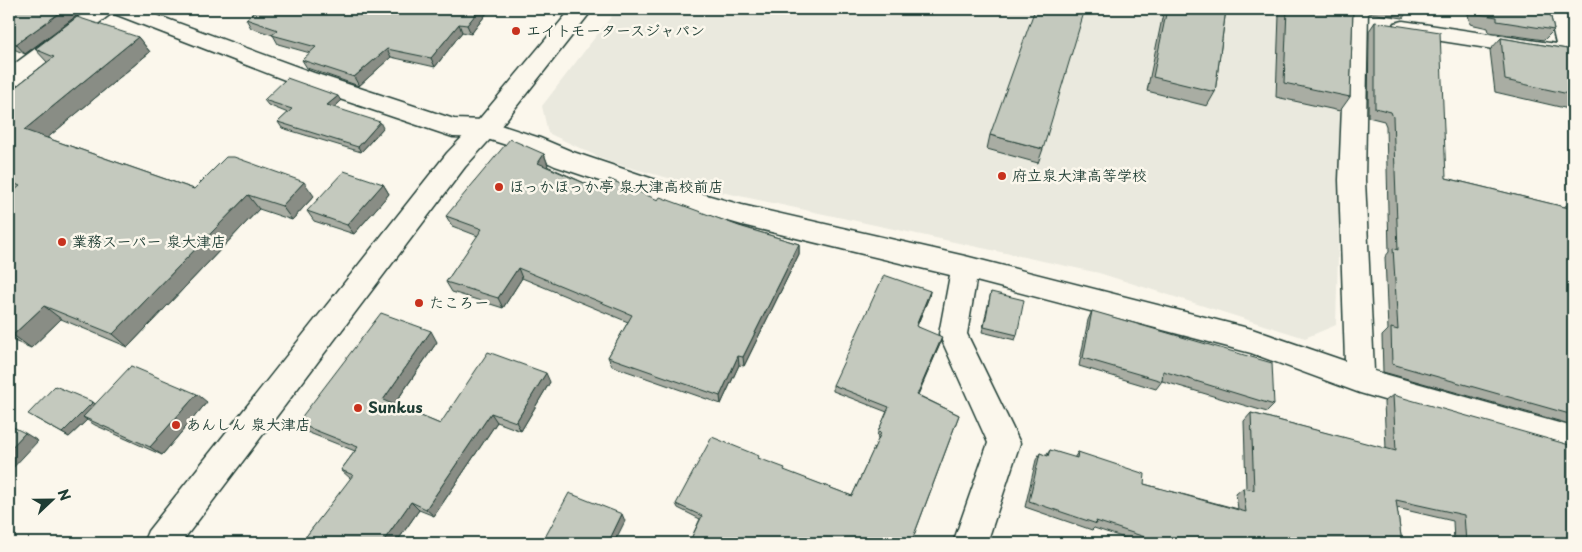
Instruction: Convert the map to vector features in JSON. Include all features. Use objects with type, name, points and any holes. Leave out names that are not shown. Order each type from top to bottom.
[{"type":"street","points":[[9,80],[103,9]]},
{"type":"street","points":[[120,9],[306,79],[452,128],[485,129],[668,194],[752,217],[965,267],[1252,341],[1360,380],[1573,441]]},
{"type":"street","points":[[160,543],[456,160],[485,129],[582,9]]},
{"type":"street","points":[[1559,9],[1566,42],[1573,54]]},
{"type":"street","points":[[1360,380],[1352,180],[1357,14],[1573,54]]},
{"type":"street","points":[[965,267],[953,334],[1004,443],[970,543]]},
{"type":"shaded area","name":"府立泉大津高等学校","points":[[617,9],[1345,9],[1336,325],[1305,338],[1099,273],[716,191],[609,162],[548,133],[542,106]]},
{"type":"building","points":[[9,9],[65,9],[16,44],[9,41]]},
{"type":"building","points":[[258,9],[480,9],[467,25],[459,24],[431,58],[387,49],[354,77],[302,60],[316,47],[272,35],[278,30],[246,19]]},
{"type":"building","points":[[1035,9],[1085,9],[1043,149],[990,135]]},
{"type":"building","points":[[1167,9],[1226,9],[1215,92],[1153,77]]},
{"type":"building","points":[[1287,9],[1353,9],[1350,97],[1284,83]]},
{"type":"building","points":[[1478,9],[1549,9],[1554,30],[1497,21],[1497,17],[1478,14]]},
{"type":"building","points":[[77,17],[138,37],[24,130],[194,189],[226,157],[234,157],[304,182],[282,206],[248,195],[113,334],[44,306],[13,335],[9,334],[9,195],[20,186],[9,181],[9,92],[54,57],[35,49]]},
{"type":"building","points":[[1375,22],[1440,32],[1446,178],[1569,208],[1568,204],[1573,205],[1573,415],[1392,364],[1391,328],[1398,330],[1393,248],[1398,250],[1393,117],[1391,112],[1375,108]]},
{"type":"building","points":[[1501,38],[1573,50],[1573,95],[1505,80]]},
{"type":"building","points":[[287,78],[338,96],[327,105],[380,122],[358,147],[278,122],[292,109],[264,100]]},
{"type":"building","points":[[510,139],[544,154],[538,163],[600,190],[609,179],[658,200],[660,197],[739,226],[799,244],[743,357],[738,356],[720,396],[608,357],[632,315],[518,268],[498,298],[446,282],[482,229],[446,216]]},
{"type":"building","points":[[344,171],[383,184],[347,225],[307,211]]},
{"type":"building","points":[[884,275],[930,291],[916,326],[942,337],[917,395],[959,415],[911,543],[689,543],[702,516],[676,504],[712,437],[759,456],[758,458],[785,468],[784,470],[852,496],[881,433],[878,432],[889,407],[833,385]]},
{"type":"building","points":[[991,292],[1024,300],[1017,335],[984,327]]},
{"type":"building","points":[[1092,311],[1272,363],[1274,405],[1163,371],[1162,381],[1083,358]]},
{"type":"building","points":[[381,313],[431,331],[383,400],[440,424],[488,352],[546,373],[516,422],[491,413],[426,509],[411,502],[382,543],[301,543],[353,475],[341,470],[358,447],[297,423]]},
{"type":"building","points":[[131,366],[197,394],[150,447],[83,417]]},
{"type":"building","points":[[55,386],[93,402],[62,433],[28,414]]},
{"type":"building","points":[[1393,395],[1573,446],[1573,543],[1466,543],[1464,515],[1396,500],[1402,543],[1163,543],[1096,521],[1097,524],[1029,501],[1040,453],[1048,456],[1050,450],[1077,458],[1078,452],[1145,474],[1144,484],[1246,512],[1243,488],[1254,490],[1251,413],[1396,451]]},
{"type":"building","points":[[9,425],[25,433],[9,450]]},
{"type":"building","points":[[569,493],[622,514],[608,543],[542,543]]},
{"type":"place","name":"エイトモータースジャパン","points":[[516,31]]},
{"type":"place","name":"府立泉大津高等学校","points":[[1002,176]]},
{"type":"place","name":"ほっかほっか亭 泉大津高校前店","points":[[499,187]]},
{"type":"place","name":"業務スーパー 泉大津店","points":[[62,242]]},
{"type":"place","name":"たころー","points":[[419,303]]},
{"type":"place","name":"Sunkus","points":[[358,408]]},
{"type":"place","name":"あんしん 泉大津店","points":[[176,425]]}]
